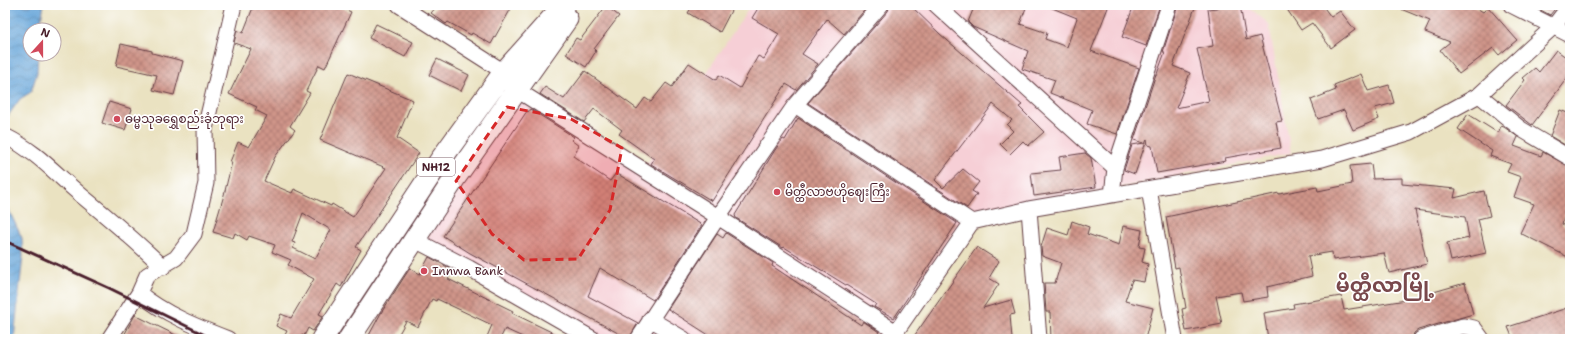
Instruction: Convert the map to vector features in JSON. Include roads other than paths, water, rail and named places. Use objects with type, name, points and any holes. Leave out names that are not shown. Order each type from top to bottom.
[{"type":"highway","name":"NH12","points":[[322,339],[440,162],[504,72],[564,5]]},
{"type":"highway","name":"NH12","points":[[349,339],[455,178],[577,5]]},
{"type":"street","points":[[109,339],[139,293],[147,275],[176,258],[194,234],[206,183],[205,129],[234,5]]},
{"type":"street","points":[[400,5],[504,72]]},
{"type":"street","points":[[638,339],[718,217],[795,105],[881,5]]},
{"type":"street","points":[[936,5],[1115,168]]},
{"type":"street","points":[[1112,195],[1115,168],[1169,5]]},
{"type":"street","points":[[1511,5],[1570,35]]},
{"type":"street","points":[[517,90],[718,217],[894,336],[972,222],[1029,209],[1322,160],[1411,132],[1479,95],[1553,27],[1570,5]]},
{"type":"street","points":[[1479,95],[1521,129],[1570,158]]},
{"type":"street","points":[[795,105],[972,222]]},
{"type":"street","points":[[5,136],[29,150],[48,164],[81,196],[125,230],[163,267]]},
{"type":"street","points":[[1149,189],[1175,339]]},
{"type":"street","points":[[1029,209],[1039,339]]},
{"type":"street","points":[[415,240],[469,268],[593,339]]},
{"type":"street","points":[[139,293],[151,303],[166,311],[228,339]]},
{"type":"street","points":[[650,319],[684,339]]},
{"type":"street","points":[[1421,339],[1464,326],[1474,328],[1482,339]]},
{"type":"water","points":[[5,5],[44,5],[41,22],[22,22],[22,62],[38,62],[37,73],[31,92],[20,99],[5,120]]},
{"type":"water","points":[[5,202],[22,238],[23,256],[14,339],[5,339]]},
{"type":"railway","points":[[5,241],[109,288],[213,339]]},
{"type":"place","name":"ဓမ္မသုခရွှေစည်းခုံဘုရား","points":[[117,119]]},
{"type":"place","name":"မိတ္ထီလာဗဟိုဈေးကြီး","points":[[777,192]]},
{"type":"place","name":"Innwa Bank","points":[[424,271]]},
{"type":"district","name":"မိတ္ထီလာမြို့","points":[[1385,285]]}]
